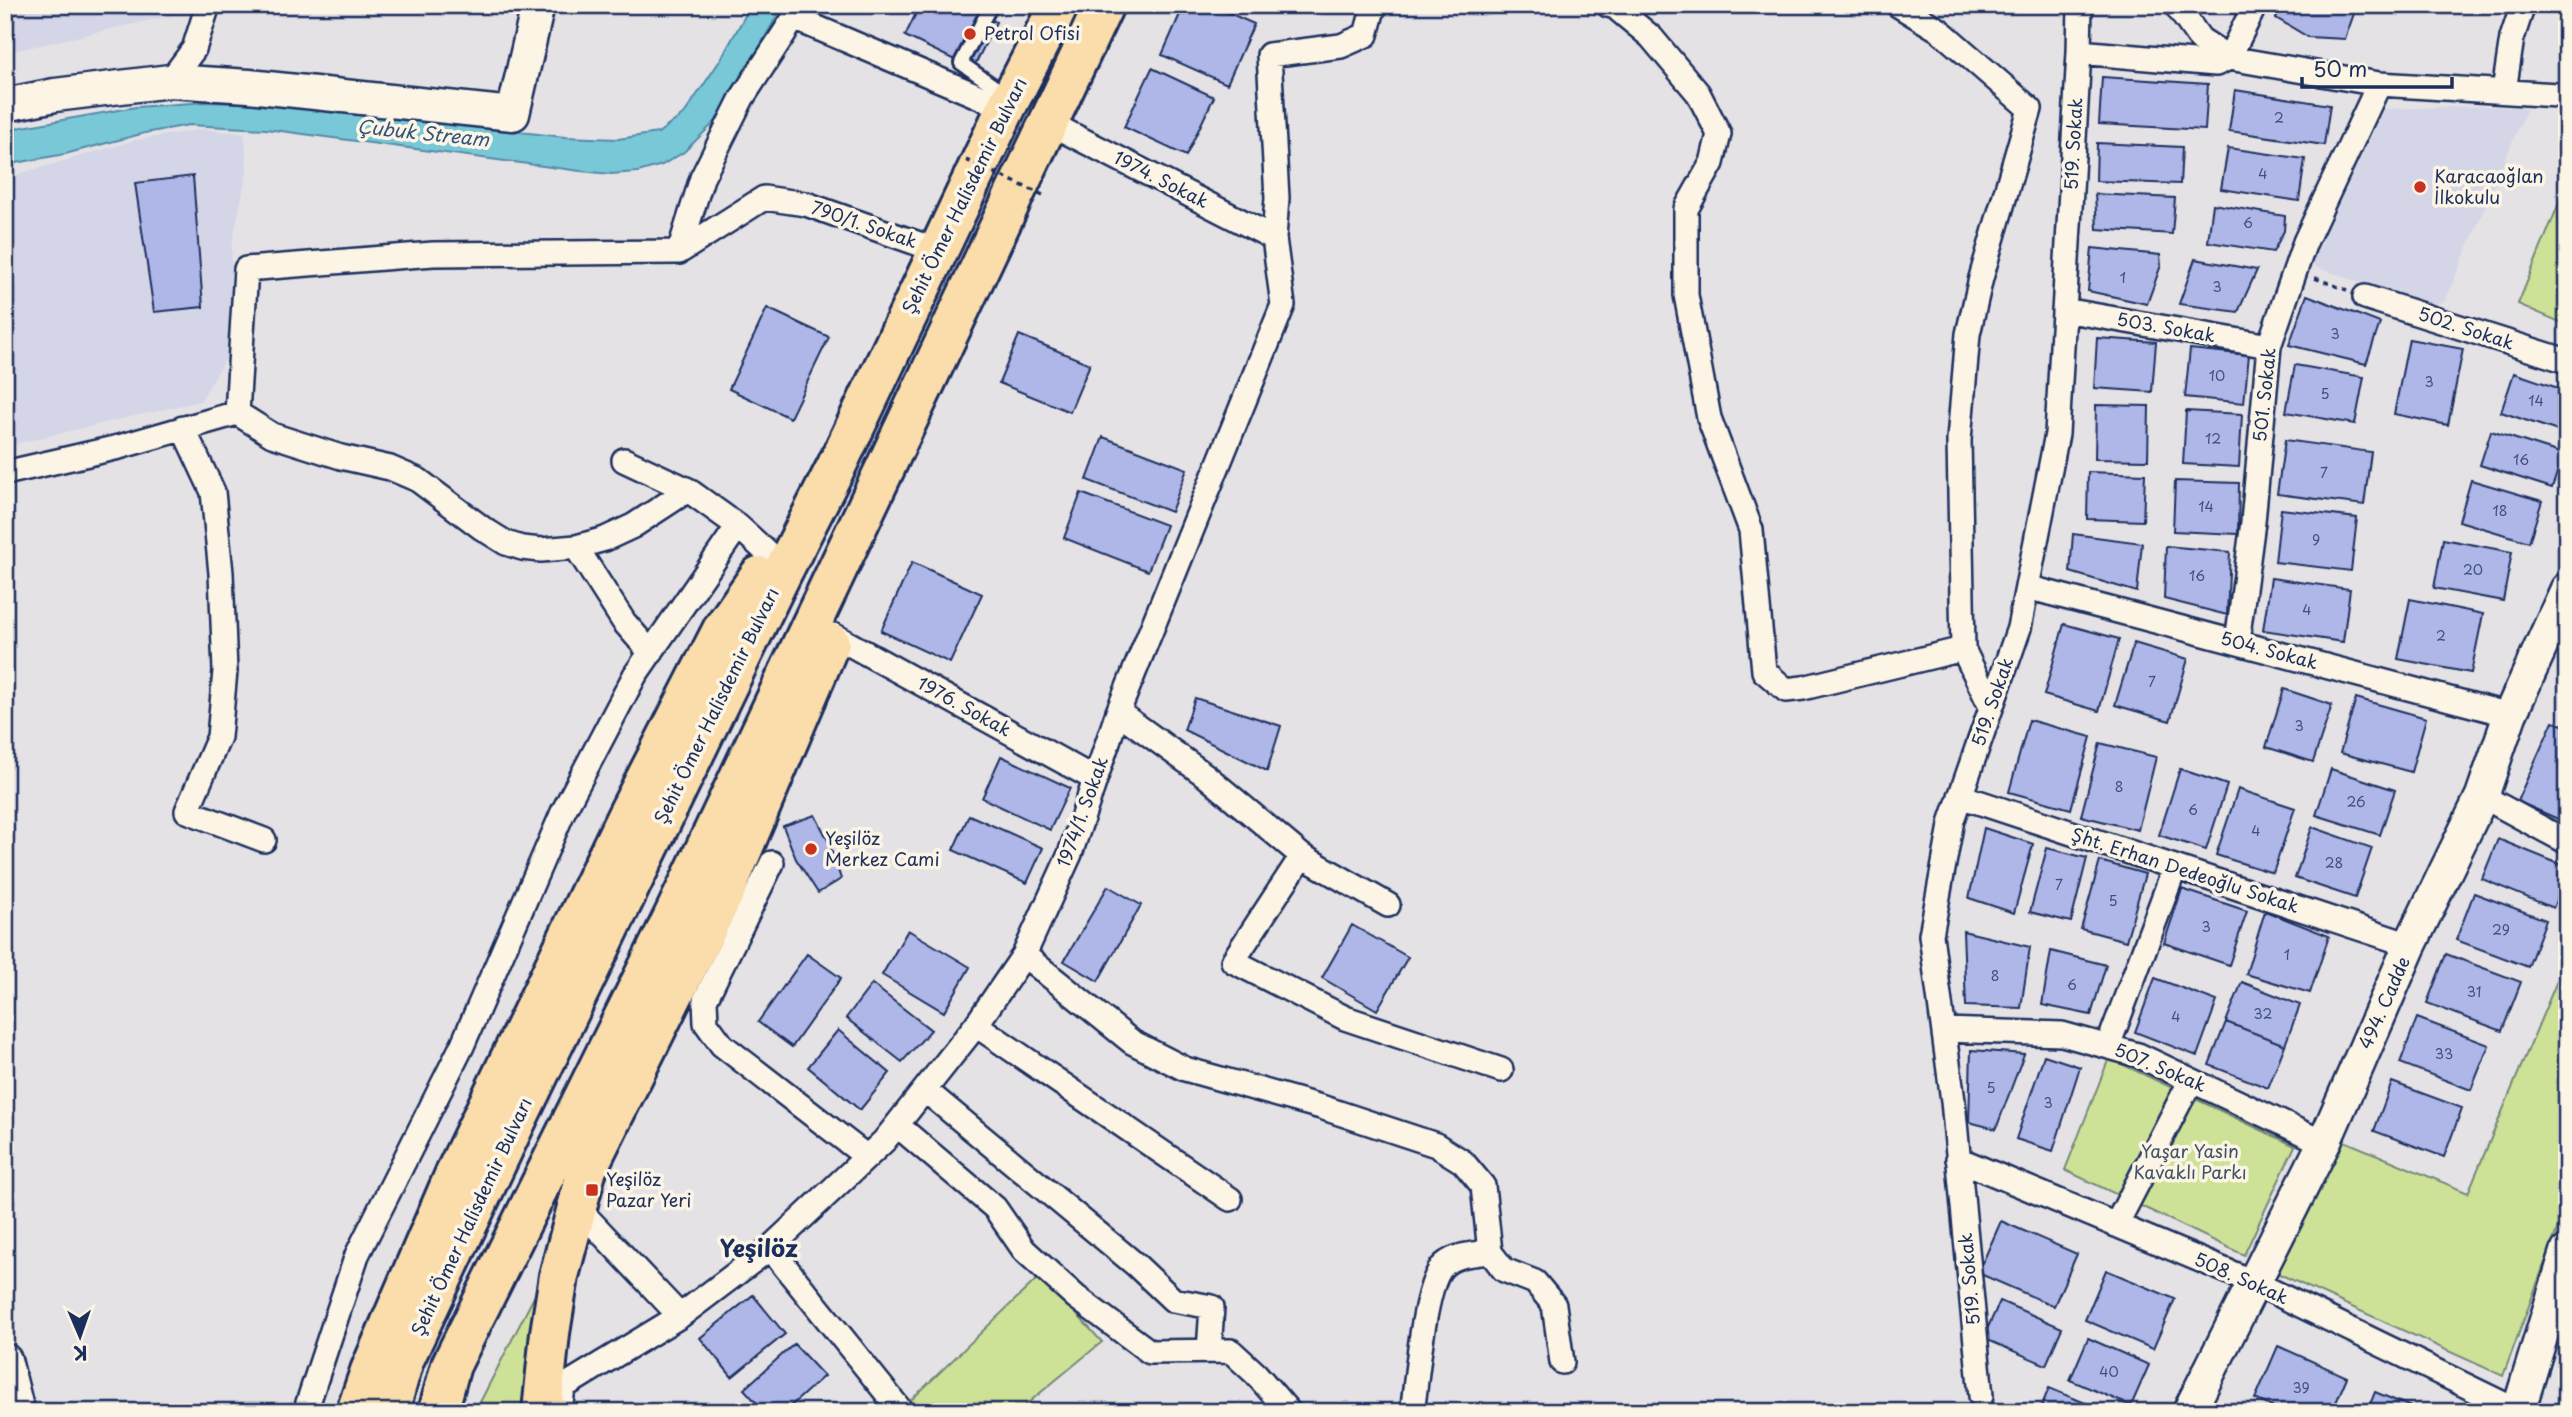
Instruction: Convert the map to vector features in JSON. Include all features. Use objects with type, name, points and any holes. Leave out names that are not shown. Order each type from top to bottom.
[{"type":"highway","name":"Şehit Ömer Halisdemir Bulvarı","points":[[390,1412],[404,1360],[515,1124],[780,575],[837,465],[1009,103],[1059,5]]},
{"type":"highway","points":[[438,1412],[451,1365],[667,930],[1104,5]]},
{"type":"highway","points":[[542,1412],[559,1276],[587,1169],[726,889],[790,743],[833,635],[892,456]]},
{"type":"highway","points":[[356,1412],[370,1371],[456,1171],[626,817],[723,628],[837,465]]},
{"type":"street","points":[[170,81],[194,49],[208,5]]},
{"type":"street","points":[[5,105],[55,95],[170,81],[249,86],[513,114],[538,5]]},
{"type":"street","points":[[1274,238],[1277,198],[1269,55],[1341,46],[1366,34],[1374,5]]},
{"type":"street","points":[[1608,5],[1615,7],[1651,37],[1698,93],[1719,134],[1712,163],[1686,209],[1686,295],[1709,418],[1751,530],[1764,671],[1786,690],[1963,649]]},
{"type":"street","points":[[1898,5],[1939,30],[2030,109],[1981,278],[1968,334],[1959,440],[1963,649],[1991,708]]},
{"type":"street","name":"519. Sokak","points":[[1980,1396],[1958,1159],[1931,935],[1952,820],[2019,628],[2057,434],[2080,5]]},
{"type":"street","points":[[2176,5],[2200,39],[2229,58],[2379,85],[2558,95],[2567,99]]},
{"type":"street","points":[[2079,52],[2210,65],[2221,63],[2229,58],[2255,5]]},
{"type":"street","points":[[2504,91],[2512,38],[2523,5]]},
{"type":"street","points":[[237,413],[247,269],[433,254],[679,252],[702,178],[742,99],[794,18],[1009,103]]},
{"type":"street","name":"501. Sokak","points":[[2237,642],[2253,522],[2269,346],[2305,242],[2379,85]]},
{"type":"street","name":"1974. Sokak","points":[[1049,122],[1274,238]]},
{"type":"street","name":"790/1. Sokak","points":[[679,252],[764,198],[806,204],[939,251]]},
{"type":"street","name":"1974/1. Sokak","points":[[560,1412],[563,1387],[680,1316],[770,1248],[867,1157],[897,1125],[976,1025],[1024,955],[1070,854],[1118,712],[1283,305],[1274,238]]},
{"type":"street","name":"502. Sokak","points":[[2365,297],[2567,361]]},
{"type":"street","name":"503. Sokak","points":[[2064,310],[2269,346]]},
{"type":"street","points":[[5,472],[119,447],[237,413],[272,435],[341,457],[390,468],[418,480],[454,509],[506,543],[522,548],[541,550],[576,547],[605,539],[633,526],[688,490]]},
{"type":"street","points":[[183,428],[213,492],[221,573],[225,671],[219,737],[187,811],[264,840]]},
{"type":"street","points":[[624,460],[688,490],[738,526],[772,557]]},
{"type":"street","points":[[305,1412],[357,1255],[462,1046],[564,812],[635,675],[738,526]]},
{"type":"street","points":[[576,547],[624,622],[651,653]]},
{"type":"street","name":"504. Sokak","points":[[2027,587],[2511,715]]},
{"type":"street","name":"494. Cadde","points":[[2189,1412],[2324,1143],[2410,945],[2482,796],[2511,715],[2567,589]]},
{"type":"street","name":"1976. Sokak","points":[[833,635],[1096,779]]},
{"type":"street","points":[[1118,712],[1205,775],[1302,856],[1388,905]]},
{"type":"street","name":"Şht. Erhan Dedeoğlu Sokak","points":[[1960,796],[2410,945]]},
{"type":"street","points":[[2482,796],[2567,842]]},
{"type":"street","points":[[1302,856],[1233,961],[1345,1018],[1501,1070]]},
{"type":"street","points":[[772,863],[705,1000],[706,1023],[722,1045],[867,1157]]},
{"type":"street","points":[[2108,1046],[2175,867]]},
{"type":"street","points":[[1024,955],[1132,1042],[1185,1069],[1321,1107],[1436,1145],[1463,1163],[1483,1186],[1490,1252],[1504,1270],[1535,1282],[1554,1305],[1562,1362]]},
{"type":"street","points":[[976,1025],[1230,1199]]},
{"type":"street","name":"507. Sokak","points":[[1944,1030],[2062,1034],[2108,1046],[2138,1055],[2324,1143]]},
{"type":"street","points":[[2116,1225],[2190,1080]]},
{"type":"street","points":[[925,1090],[1136,1265],[1173,1300],[1212,1307],[1209,1351]]},
{"type":"street","points":[[897,1125],[995,1208],[1024,1250],[1076,1297],[1150,1352],[1231,1351],[1256,1374],[1289,1412]]},
{"type":"street","name":"508. Sokak","points":[[1958,1159],[2253,1282],[2519,1412]]},
{"type":"street","points":[[577,1208],[680,1316]]},
{"type":"street","points":[[770,1248],[902,1412]]},
{"type":"street","points":[[1413,1406],[1426,1308],[1441,1267],[1456,1256],[1490,1252]]},
{"type":"street","points":[[2519,1412],[2567,1252]]},
{"type":"street","points":[[5,1360],[18,1412]]},
{"type":"lane","points":[[992,5],[961,63],[1009,103]]},
{"type":"path","points":[[966,160],[1043,195]]},
{"type":"path","points":[[2296,271],[2365,297]]},
{"type":"shaded area","points":[[5,5],[193,5],[191,11],[5,53]]},
{"type":"shaded area","name":"Karacaoğlan İlkokulu","points":[[2488,106],[2527,108],[2445,301],[2429,306],[2310,265],[2384,109]]},
{"type":"shaded area","points":[[204,129],[245,134],[247,171],[232,245],[228,355],[200,401],[5,446],[5,178],[136,140]]},
{"type":"green space","points":[[2564,191],[2567,192],[2567,325],[2518,304]]},
{"type":"green space","points":[[2567,957],[2567,1203],[2503,1376],[2277,1273],[2342,1140],[2468,1193]]},
{"type":"green space","name":"Yaşar Yasin Kavaklı Parkı","points":[[2109,1058],[2295,1146],[2244,1255],[2065,1170]]},
{"type":"green space","points":[[1041,1275],[1102,1342],[1017,1412],[919,1412],[910,1401]]},
{"type":"green space","points":[[540,1285],[526,1412],[475,1412]]},
{"type":"water","name":"Çubuk Stream","points":[[751,5],[783,5],[721,116],[684,152],[662,165],[638,172],[611,174],[580,171],[266,129],[189,125],[5,165],[5,130],[136,107],[205,102],[267,104],[565,137],[618,139],[658,133],[684,114],[721,59]]},
{"type":"building","points":[[920,5],[962,5],[996,22],[973,69],[905,36]]},
{"type":"building","points":[[1184,5],[1211,5],[1254,24],[1227,84],[1162,55]]},
{"type":"building","points":[[2281,5],[2357,5],[2345,39],[2308,37],[2276,18]]},
{"type":"building","points":[[1152,68],[1214,97],[1186,156],[1124,127]]},
{"type":"building","points":[[2102,77],[2208,84],[2205,130],[2099,124]]},
{"type":"building","points":[[2235,90],[2330,105],[2324,145],[2229,131]]},
{"type":"building","points":[[2097,143],[2182,147],[2180,184],[2096,181]]},
{"type":"building","points":[[2228,148],[2305,159],[2299,201],[2221,189]]},
{"type":"building","points":[[193,176],[203,307],[154,312],[135,183]]},
{"type":"building","points":[[2095,194],[2175,198],[2172,234],[2097,229]]},
{"type":"building","points":[[2213,204],[2285,216],[2284,231],[2273,252],[2208,242]]},
{"type":"building","points":[[2092,248],[2160,255],[2161,265],[2147,304],[2088,291]]},
{"type":"building","points":[[2195,259],[2257,270],[2238,312],[2179,304]]},
{"type":"building","points":[[2307,295],[2380,323],[2366,364],[2289,345]]},
{"type":"building","points":[[767,308],[829,337],[790,418],[729,389]]},
{"type":"building","points":[[1019,335],[1090,364],[1070,412],[999,383]]},
{"type":"building","points":[[2097,338],[2156,342],[2152,392],[2094,388]]},
{"type":"building","points":[[2409,339],[2463,349],[2448,425],[2394,414]]},
{"type":"building","points":[[2190,349],[2249,355],[2244,403],[2185,397]]},
{"type":"building","points":[[2295,365],[2364,377],[2355,424],[2286,412]]},
{"type":"building","points":[[2514,373],[2567,391],[2567,434],[2501,412]]},
{"type":"building","points":[[2096,405],[2149,406],[2148,460],[2095,459]]},
{"type":"building","points":[[2186,411],[2242,414],[2239,467],[2183,464]]},
{"type":"building","points":[[2491,431],[2563,454],[2552,488],[2480,465]]},
{"type":"building","points":[[1103,437],[1187,469],[1171,512],[1087,480]]},
{"type":"building","points":[[2285,440],[2371,452],[2364,505],[2277,494]]},
{"type":"building","points":[[2088,472],[2145,474],[2143,521],[2087,519]]},
{"type":"building","points":[[2471,480],[2542,501],[2529,542],[2459,521]]},
{"type":"building","points":[[2175,481],[2239,483],[2238,534],[2173,531]]},
{"type":"building","points":[[1081,493],[1166,525],[1148,571],[1064,538]]},
{"type":"building","points":[[2281,509],[2357,518],[2351,571],[2275,562]]},
{"type":"building","points":[[2073,534],[2142,543],[2137,592],[2070,572]]},
{"type":"building","points":[[2443,539],[2512,552],[2503,601],[2434,588]]},
{"type":"building","points":[[2166,546],[2230,552],[2227,615],[2164,599]]},
{"type":"building","points":[[912,562],[982,594],[950,663],[881,631]]},
{"type":"building","points":[[2271,578],[2350,589],[2343,642],[2263,630]]},
{"type":"building","points":[[2410,599],[2483,614],[2471,673],[2398,659]]},
{"type":"building","points":[[2064,624],[2119,639],[2099,711],[2044,695]]},
{"type":"building","points":[[2134,643],[2188,659],[2170,721],[2115,705]]},
{"type":"building","points":[[2284,689],[2332,705],[2313,762],[2266,747]]},
{"type":"building","points":[[1195,698],[1281,726],[1267,771],[1184,730]]},
{"type":"building","points":[[2356,698],[2426,718],[2411,772],[2340,753]]},
{"type":"building","points":[[2029,720],[2091,737],[2071,809],[2009,792]]},
{"type":"building","points":[[2553,721],[2567,727],[2567,823],[2517,801]]},
{"type":"building","points":[[2100,743],[2156,757],[2138,830],[2081,816]]},
{"type":"building","points":[[1001,756],[1070,788],[1050,830],[982,798]]},
{"type":"building","points":[[2180,769],[2227,785],[2206,850],[2159,835]]},
{"type":"building","points":[[2331,769],[2395,790],[2380,835],[2316,815]]},
{"type":"building","points":[[2238,789],[2295,808],[2273,873],[2216,855]]},
{"type":"building","name":"Yeşilöz Merkez Cami","points":[[815,815],[828,840],[841,879],[818,893],[796,859],[783,826]]},
{"type":"building","points":[[969,815],[1043,848],[1027,883],[953,850]]},
{"type":"building","points":[[2312,827],[2372,848],[2355,898],[2295,878]]},
{"type":"building","points":[[1984,828],[2033,844],[2014,913],[1969,898]]},
{"type":"building","points":[[2498,839],[2567,867],[2567,875],[2553,908],[2482,879]]},
{"type":"building","points":[[2047,848],[2087,858],[2071,922],[2030,912]]},
{"type":"building","points":[[2100,861],[2145,874],[2126,941],[2081,929]]},
{"type":"building","points":[[1108,886],[1141,905],[1098,981],[1064,961]]},
{"type":"building","points":[[2182,889],[2247,911],[2229,965],[2164,943]]},
{"type":"building","points":[[2474,893],[2546,920],[2528,967],[2456,940]]},
{"type":"building","points":[[2265,911],[2329,936],[2310,993],[2246,974]]},
{"type":"building","points":[[1352,925],[1408,957],[1377,1010],[1322,978]]},
{"type":"building","points":[[908,930],[970,967],[944,1012],[882,975]]},
{"type":"building","points":[[1963,931],[2030,947],[2021,1008],[1966,1006]]},
{"type":"building","points":[[2051,951],[2106,965],[2091,1015],[2042,1005]]},
{"type":"building","points":[[807,954],[841,978],[792,1047],[758,1022]]},
{"type":"building","points":[[2446,954],[2521,982],[2502,1031],[2427,1003]]},
{"type":"building","points":[[2155,978],[2217,1001],[2197,1056],[2135,1032]]},
{"type":"building","points":[[2242,982],[2300,1005],[2285,1045],[2226,1022]]},
{"type":"building","points":[[872,984],[931,1030],[902,1062],[846,1018]]},
{"type":"building","points":[[2417,1018],[2489,1045],[2471,1090],[2400,1063]]},
{"type":"building","points":[[2226,1022],[2285,1045],[2268,1088],[2209,1065]]},
{"type":"building","points":[[838,1030],[890,1073],[860,1110],[808,1067]]},
{"type":"building","points":[[1971,1050],[2024,1054],[1996,1129],[1969,1122]]},
{"type":"building","points":[[2044,1055],[2080,1067],[2053,1151],[2016,1139]]},
{"type":"building","points":[[2392,1082],[2462,1108],[2444,1157],[2374,1131]]},
{"type":"building","points":[[2001,1221],[2077,1254],[2054,1306],[1978,1273]]},
{"type":"building","points":[[2106,1270],[2175,1299],[2153,1349],[2085,1320]]},
{"type":"building","points":[[753,1295],[785,1334],[732,1377],[700,1338]]},
{"type":"building","points":[[2000,1301],[2062,1328],[2046,1365],[1983,1338]]},
{"type":"building","points":[[2088,1338],[2149,1365],[2131,1406],[2070,1380]]},
{"type":"building","points":[[794,1344],[824,1376],[784,1412],[765,1412],[744,1389]]},
{"type":"building","points":[[2278,1346],[2347,1377],[2332,1412],[2283,1412],[2255,1399]]},
{"type":"building","points":[[2049,1388],[2107,1412],[2039,1412]]},
{"type":"building","points":[[2375,1392],[2423,1412],[2367,1412]]},
{"type":"place","name":"Petrol Ofisi","points":[[970,34]]},
{"type":"place","name":"Karacaoğlan İlkokulu","points":[[2420,187]]},
{"type":"place","name":"Yeşilöz Merkez Cami","points":[[811,849]]},
{"type":"place","name":"Yeşilöz Pazar Yeri","points":[[592,1190]]},
{"type":"district","name":"Yeşilöz","points":[[759,1249]]}]
